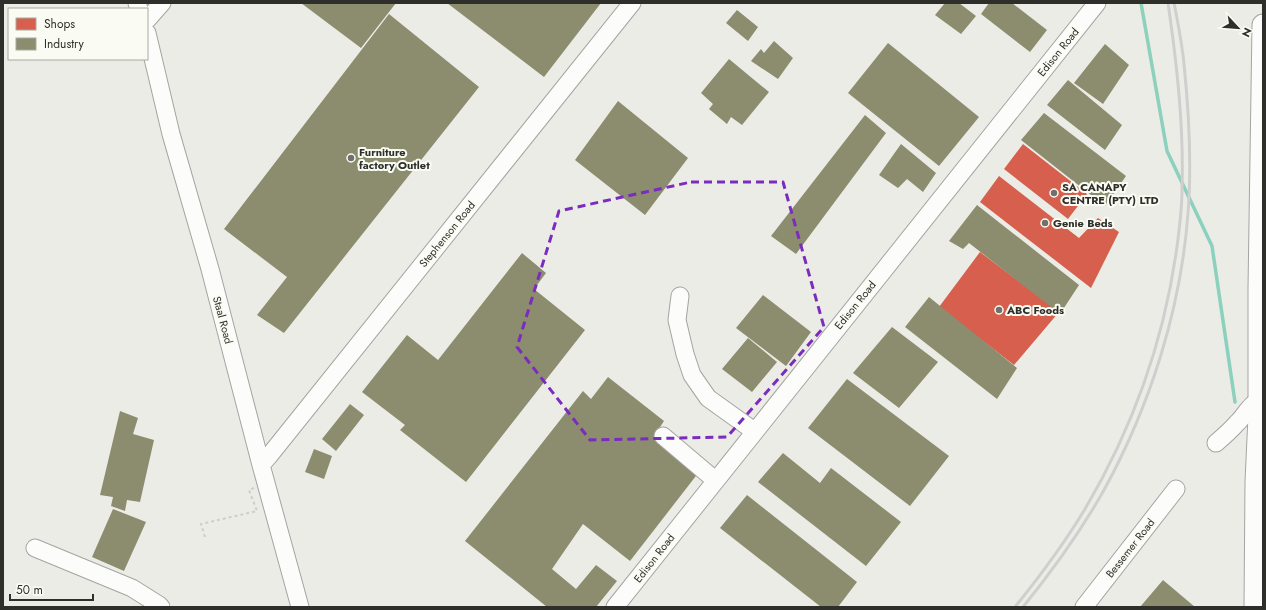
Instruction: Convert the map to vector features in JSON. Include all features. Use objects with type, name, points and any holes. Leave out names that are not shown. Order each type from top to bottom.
[{"type":"main road","points":[[1255,607],[1256,482],[1261,408],[1259,289],[1263,25]]},
{"type":"street","points":[[148,19],[162,3]]},
{"type":"street","name":"Stephenson Road","points":[[261,465],[632,3]]},
{"type":"street","name":"Edison Road","points":[[615,607],[1097,3]]},
{"type":"street","name":"Staal Road","points":[[148,37],[170,134],[210,269],[300,607]]},
{"type":"street","points":[[680,296],[677,320],[685,354],[692,375],[708,398],[754,431]]},
{"type":"street","points":[[1216,443],[1238,422],[1261,408]]},
{"type":"street","points":[[663,436],[715,480]]},
{"type":"street","name":"Bessemer Road","points":[[1084,607],[1176,490]]},
{"type":"street","points":[[35,548],[132,588],[160,607]]},
{"type":"path","points":[[205,538],[201,524],[257,511],[249,490]]},
{"type":"highlighted area","points":[[691,182],[783,182],[824,327],[727,437],[590,440],[517,347],[559,211]]},
{"type":"building: Shops","points":[[1023,144],[1087,194],[1068,219],[1004,169]]},
{"type":"building: Shops","points":[[999,176],[1079,238],[1098,218],[1119,232],[1091,288],[980,202]]},
{"type":"building: Shops","name":"ABC Foods","points":[[980,252],[1059,312],[1014,365],[939,307]]},
{"type":"building: Industry","points":[[301,3],[396,3],[361,48]]},
{"type":"building: Industry","points":[[447,3],[601,3],[544,77]]},
{"type":"building: Industry","points":[[945,3],[959,3],[976,16],[961,34],[935,15]]},
{"type":"building: Industry","points":[[989,3],[1012,3],[1047,30],[1030,52],[981,14]]},
{"type":"building: Industry","points":[[737,10],[758,27],[748,41],[726,23]]},
{"type":"building: Industry","name":"Furniture factory Outlet","points":[[389,14],[479,87],[284,333],[257,315],[287,277],[224,229]]},
{"type":"building: Industry","points":[[774,41],[793,58],[778,79],[751,61],[761,49],[764,53]]},
{"type":"building: Industry","points":[[888,43],[979,117],[939,166],[848,93]]},
{"type":"building: Industry","points":[[1105,44],[1129,65],[1103,104],[1074,83]]},
{"type":"building: Industry","points":[[729,59],[769,92],[742,125],[731,117],[727,124],[709,109],[713,104],[701,93]]},
{"type":"building: Industry","points":[[1068,80],[1122,125],[1105,150],[1047,105]]},
{"type":"building: Industry","points":[[618,101],[688,158],[645,215],[575,160]]},
{"type":"building: Industry","points":[[1044,113],[1126,176],[1105,206],[1021,140]]},
{"type":"building: Industry","points":[[865,115],[886,133],[796,254],[771,236]]},
{"type":"building: Industry","points":[[901,144],[936,173],[923,192],[907,179],[898,188],[879,175]]},
{"type":"building: Industry","points":[[977,205],[1079,285],[1060,314],[969,243],[963,249],[949,241]]},
{"type":"building: Industry","points":[[522,253],[546,273],[534,289],[585,330],[466,482],[400,430],[405,425],[362,392],[407,335],[438,360]]},
{"type":"building: Industry","points":[[763,295],[811,332],[786,366],[736,328]]},
{"type":"building: Industry","points":[[929,297],[1017,368],[997,399],[905,327]]},
{"type":"building: Industry","points":[[892,327],[938,362],[899,408],[853,373]]},
{"type":"building: Industry","points":[[748,338],[777,362],[752,392],[722,369]]},
{"type":"building: Industry","points":[[608,377],[664,421],[654,436],[699,472],[630,561],[583,524],[552,569],[576,589],[596,565],[617,581],[596,607],[547,607],[465,541],[583,391],[591,399]]},
{"type":"building: Industry","points":[[847,379],[949,456],[910,506],[808,428]]},
{"type":"building: Industry","points":[[350,404],[364,415],[336,451],[322,439]]},
{"type":"building: Industry","points":[[120,411],[138,418],[133,434],[154,440],[140,502],[127,500],[125,511],[111,506],[113,497],[100,495]]},
{"type":"building: Industry","points":[[314,449],[332,456],[324,479],[305,472]]},
{"type":"building: Industry","points":[[783,453],[820,483],[831,468],[901,522],[866,566],[758,482]]},
{"type":"building: Industry","points":[[747,495],[857,582],[838,607],[821,607],[720,528]]},
{"type":"building: Industry","points":[[113,509],[146,522],[124,571],[92,557]]},
{"type":"building: Industry","points":[[1163,580],[1195,607],[1140,607]]},
{"type":"waterway","points":[[1141,3],[1167,151],[1212,246],[1235,402]]},
{"type":"railway","points":[[1015,607],[1043,572],[1069,535],[1103,478],[1133,412],[1156,345],[1165,310],[1173,275],[1182,202],[1181,119],[1168,3]]},
{"type":"railway","points":[[1023,607],[1056,565],[1076,535],[1104,490],[1121,458],[1149,391],[1161,356],[1170,321],[1184,249],[1190,176],[1189,119],[1186,82],[1174,3]]},
{"type":"place","name":"Furniture factory Outlet","points":[[351,158]]},
{"type":"place","name":"SA CANAPY CENTRE (PTY) LTD","points":[[1054,193]]},
{"type":"place","name":"Genie Beds","points":[[1045,223]]},
{"type":"place","name":"ABC Foods","points":[[999,310]]}]
